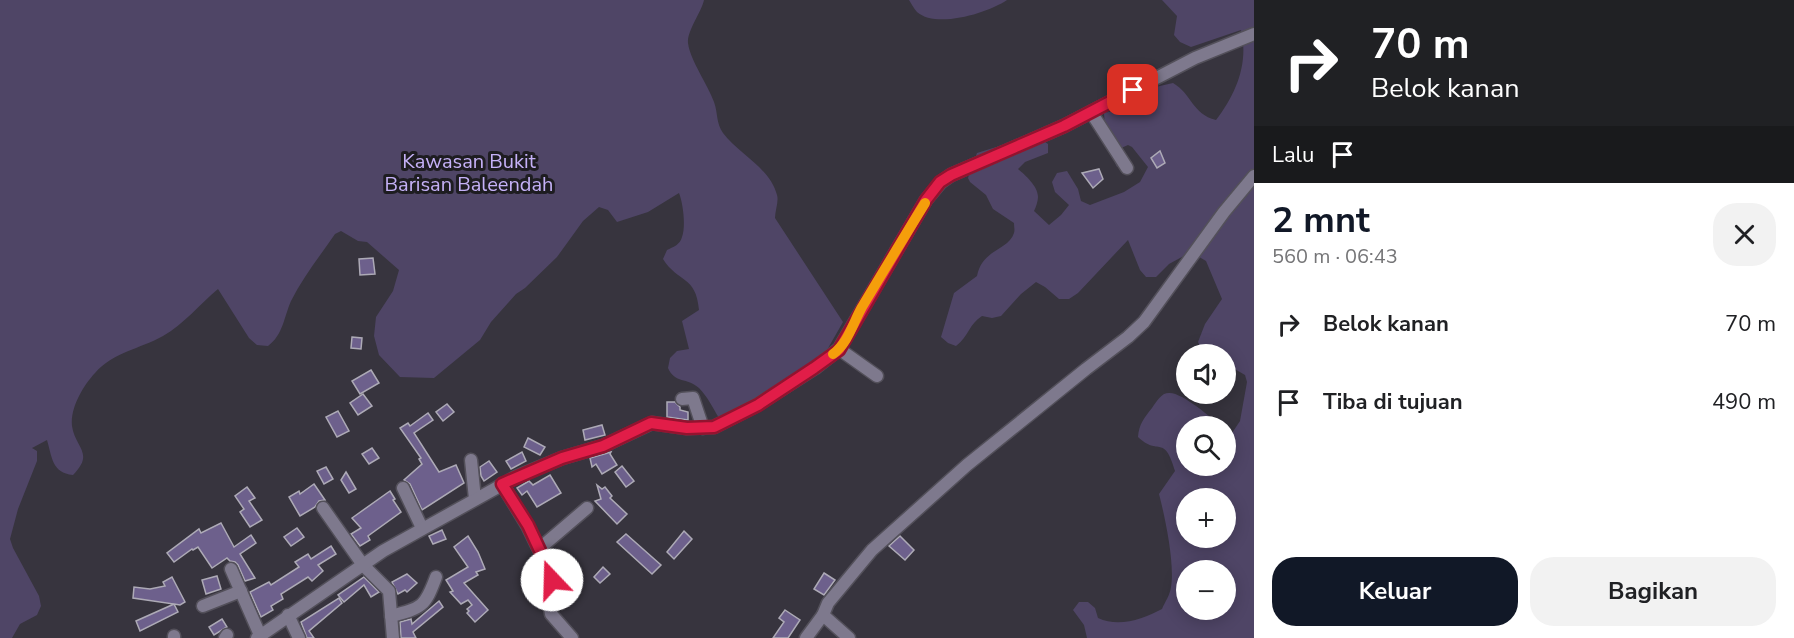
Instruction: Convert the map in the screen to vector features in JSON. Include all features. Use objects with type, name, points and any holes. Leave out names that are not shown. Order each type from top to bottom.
[{"type":"street","points":[[231,569],[259,636],[422,528],[502,484],[562,458],[603,446],[651,423],[703,428],[721,425],[751,409],[839,350],[926,200],[940,182],[951,175],[1064,126],[1196,58],[1254,34]]},
{"type":"street","points":[[1091,112],[1127,168]]},
{"type":"street","points":[[806,638],[823,615],[828,603],[872,550],[967,465],[1144,322],[1211,230],[1254,176]]},
{"type":"street","points":[[839,350],[877,376]]},
{"type":"street","points":[[682,399],[693,398],[703,428]]},
{"type":"street","points":[[471,460],[475,499]]},
{"type":"street","points":[[502,484],[528,525],[551,574],[549,603],[551,614],[572,638]]},
{"type":"street","points":[[403,488],[422,528]]},
{"type":"street","points":[[323,508],[363,565],[389,591],[393,638]]},
{"type":"street","points":[[539,549],[587,508]]},
{"type":"street","points":[[391,616],[418,608],[428,599],[436,577]]},
{"type":"street","points":[[203,606],[241,591]]},
{"type":"street","points":[[288,615],[299,638]]},
{"type":"street","points":[[823,615],[849,638]]},
{"type":"green space","name":"Kawasan Bukit Barisan Baleendah","points":[[0,0],[704,0],[688,43],[692,57],[714,102],[721,129],[730,141],[768,177],[777,197],[775,218],[843,322],[823,357],[719,418],[699,388],[674,376],[668,368],[670,358],[677,351],[689,349],[682,321],[699,310],[697,299],[690,285],[663,259],[667,250],[680,242],[683,232],[684,215],[679,193],[648,212],[617,222],[608,210],[599,207],[583,221],[557,257],[516,294],[491,322],[480,340],[434,378],[400,377],[379,355],[374,336],[376,317],[393,291],[399,270],[367,242],[358,241],[341,231],[335,234],[301,284],[291,301],[277,337],[268,346],[257,345],[249,338],[218,289],[171,331],[110,360],[90,378],[73,412],[72,426],[82,450],[83,461],[73,475],[66,474],[57,468],[47,440],[32,448],[37,451],[37,461],[18,509],[10,539],[39,596],[41,606],[37,615],[20,624],[12,638],[0,638]]},
{"type":"green space","points":[[909,0],[1007,0],[975,14],[936,19],[917,12]]},
{"type":"green space","points":[[1162,0],[1254,0],[1254,638],[1087,638],[1084,625],[1073,610],[1079,602],[1088,602],[1095,608],[1098,618],[1122,622],[1139,619],[1162,609],[1169,596],[1172,577],[1171,554],[1159,494],[1175,471],[1168,452],[1145,443],[1138,437],[1141,425],[1161,396],[1166,393],[1175,394],[1176,404],[1193,404],[1209,416],[1176,416],[1176,476],[1236,476],[1236,427],[1240,421],[1247,382],[1245,375],[1236,370],[1236,344],[1199,344],[1198,342],[1205,324],[1222,299],[1206,261],[1191,252],[1169,264],[1156,277],[1146,277],[1140,270],[1128,240],[1078,293],[1069,299],[1059,299],[1036,282],[1021,294],[1001,316],[992,318],[982,316],[978,319],[956,346],[941,337],[954,293],[977,276],[984,260],[1007,243],[1014,232],[1014,223],[993,209],[986,195],[968,178],[977,153],[1035,135],[1048,144],[1048,153],[1025,162],[1018,169],[1036,189],[1038,200],[1034,211],[1049,225],[1069,205],[1055,192],[1052,182],[1057,173],[1067,171],[1078,189],[1081,201],[1090,205],[1124,192],[1140,182],[1148,167],[1128,145],[1119,149],[1117,167],[1106,141],[1104,113],[1113,111],[1151,88],[1173,83],[1197,109],[1216,120],[1239,78],[1243,54],[1241,30],[1191,47],[1180,42],[1174,35],[1177,16]]},
{"type":"building","points":[[1160,151],[1165,163],[1157,168],[1151,158]]},
{"type":"building","points":[[1099,169],[1103,179],[1093,188],[1082,173]]},
{"type":"building","points":[[373,258],[375,274],[360,275],[359,259]]},
{"type":"building","points":[[352,337],[362,338],[361,349],[351,348]]},
{"type":"building","points":[[371,370],[379,383],[360,394],[352,381]]},
{"type":"building","points":[[363,394],[372,406],[358,415],[350,403]]},
{"type":"building","points":[[667,402],[675,402],[680,410],[688,412],[688,420],[667,417]]},
{"type":"building","points":[[447,404],[454,412],[443,421],[436,412]]},
{"type":"building","points":[[338,411],[349,431],[337,437],[326,417]]},
{"type":"building","points":[[428,413],[433,420],[414,433],[439,472],[456,465],[464,483],[422,510],[410,484],[404,480],[422,464],[419,459],[421,458],[400,428],[408,423],[410,426]]},
{"type":"building","points":[[602,425],[605,435],[585,440],[583,430]]},
{"type":"building","points":[[528,438],[545,447],[540,455],[524,447]]},
{"type":"building","points":[[372,448],[379,458],[369,464],[362,454]]},
{"type":"building","points":[[522,452],[526,461],[511,469],[506,461]]},
{"type":"building","points":[[611,452],[617,465],[602,474],[596,464],[592,467],[590,458]]},
{"type":"building","points":[[489,461],[497,472],[484,481],[480,467]]},
{"type":"building","points":[[622,466],[634,481],[626,487],[615,472]]},
{"type":"building","points":[[326,467],[333,479],[324,484],[317,471]]},
{"type":"building","points":[[346,472],[356,489],[349,493],[341,480]]},
{"type":"building","points":[[550,475],[561,493],[537,507],[527,491],[522,495],[517,488],[529,481],[533,485]]},
{"type":"building","points":[[314,484],[325,500],[319,501],[315,507],[300,516],[289,497],[299,491],[300,494]]},
{"type":"building","points":[[597,485],[602,489],[605,487],[612,496],[610,498],[627,514],[617,524],[595,501],[601,499]]},
{"type":"building","points":[[247,487],[255,498],[249,501],[262,520],[250,527],[240,512],[244,509],[235,496]]},
{"type":"building","points":[[390,491],[401,512],[368,536],[370,540],[360,546],[351,534],[361,528],[352,518]]},
{"type":"building","points":[[221,523],[234,547],[251,535],[256,543],[240,554],[255,578],[245,581],[238,565],[227,558],[212,568],[198,547],[174,562],[167,553],[199,529],[201,533]]},
{"type":"building","points":[[297,528],[304,537],[291,546],[284,537]]},
{"type":"building","points":[[442,530],[446,539],[433,544],[429,536]]},
{"type":"building","points":[[684,531],[692,539],[674,559],[667,552]]},
{"type":"building","points":[[626,534],[661,565],[652,574],[617,542]]},
{"type":"building","points":[[468,536],[485,569],[476,572],[478,575],[464,583],[488,610],[475,622],[467,613],[469,611],[467,609],[472,605],[468,600],[461,604],[450,592],[453,591],[446,580],[468,567],[454,547]]},
{"type":"building","points":[[900,536],[914,550],[905,560],[889,546]]},
{"type":"building","points":[[331,546],[336,554],[318,565],[323,571],[312,581],[308,577],[281,594],[283,599],[271,606],[273,610],[261,617],[250,592],[269,582],[271,585],[299,567],[295,562],[308,554],[311,559]]},
{"type":"building","points":[[603,567],[610,574],[600,583],[594,577]]},
{"type":"building","points":[[824,573],[835,580],[824,595],[814,589]]},
{"type":"building","points":[[407,574],[417,583],[407,592],[405,590],[398,594],[392,582]]},
{"type":"building","points":[[217,576],[221,589],[206,594],[202,580]]},
{"type":"building","points":[[172,577],[185,602],[180,605],[133,598],[134,587],[150,589],[165,586],[163,582]]},
{"type":"building","points":[[364,577],[379,592],[371,597],[364,585],[344,602],[338,595]]},
{"type":"building","points":[[339,598],[342,603],[309,631],[314,638],[307,638],[301,622]]},
{"type":"building","points":[[439,601],[443,607],[413,632],[416,638],[401,638],[400,622],[411,619],[412,624]]},
{"type":"building","points":[[174,604],[178,612],[140,631],[136,621]]},
{"type":"building","points":[[785,610],[800,620],[788,638],[773,638],[784,622],[779,618]]},
{"type":"building","points":[[222,619],[227,627],[214,635],[209,627]]},
{"type":"slow traffic","points":[[833,354],[846,340],[862,307],[925,203]]},
{"type":"route","points":[[552,580],[528,525],[502,484],[562,458],[603,446],[651,423],[687,428],[714,427],[758,405],[839,350],[926,200],[940,182],[951,175],[1064,126],[1133,90]]}]
